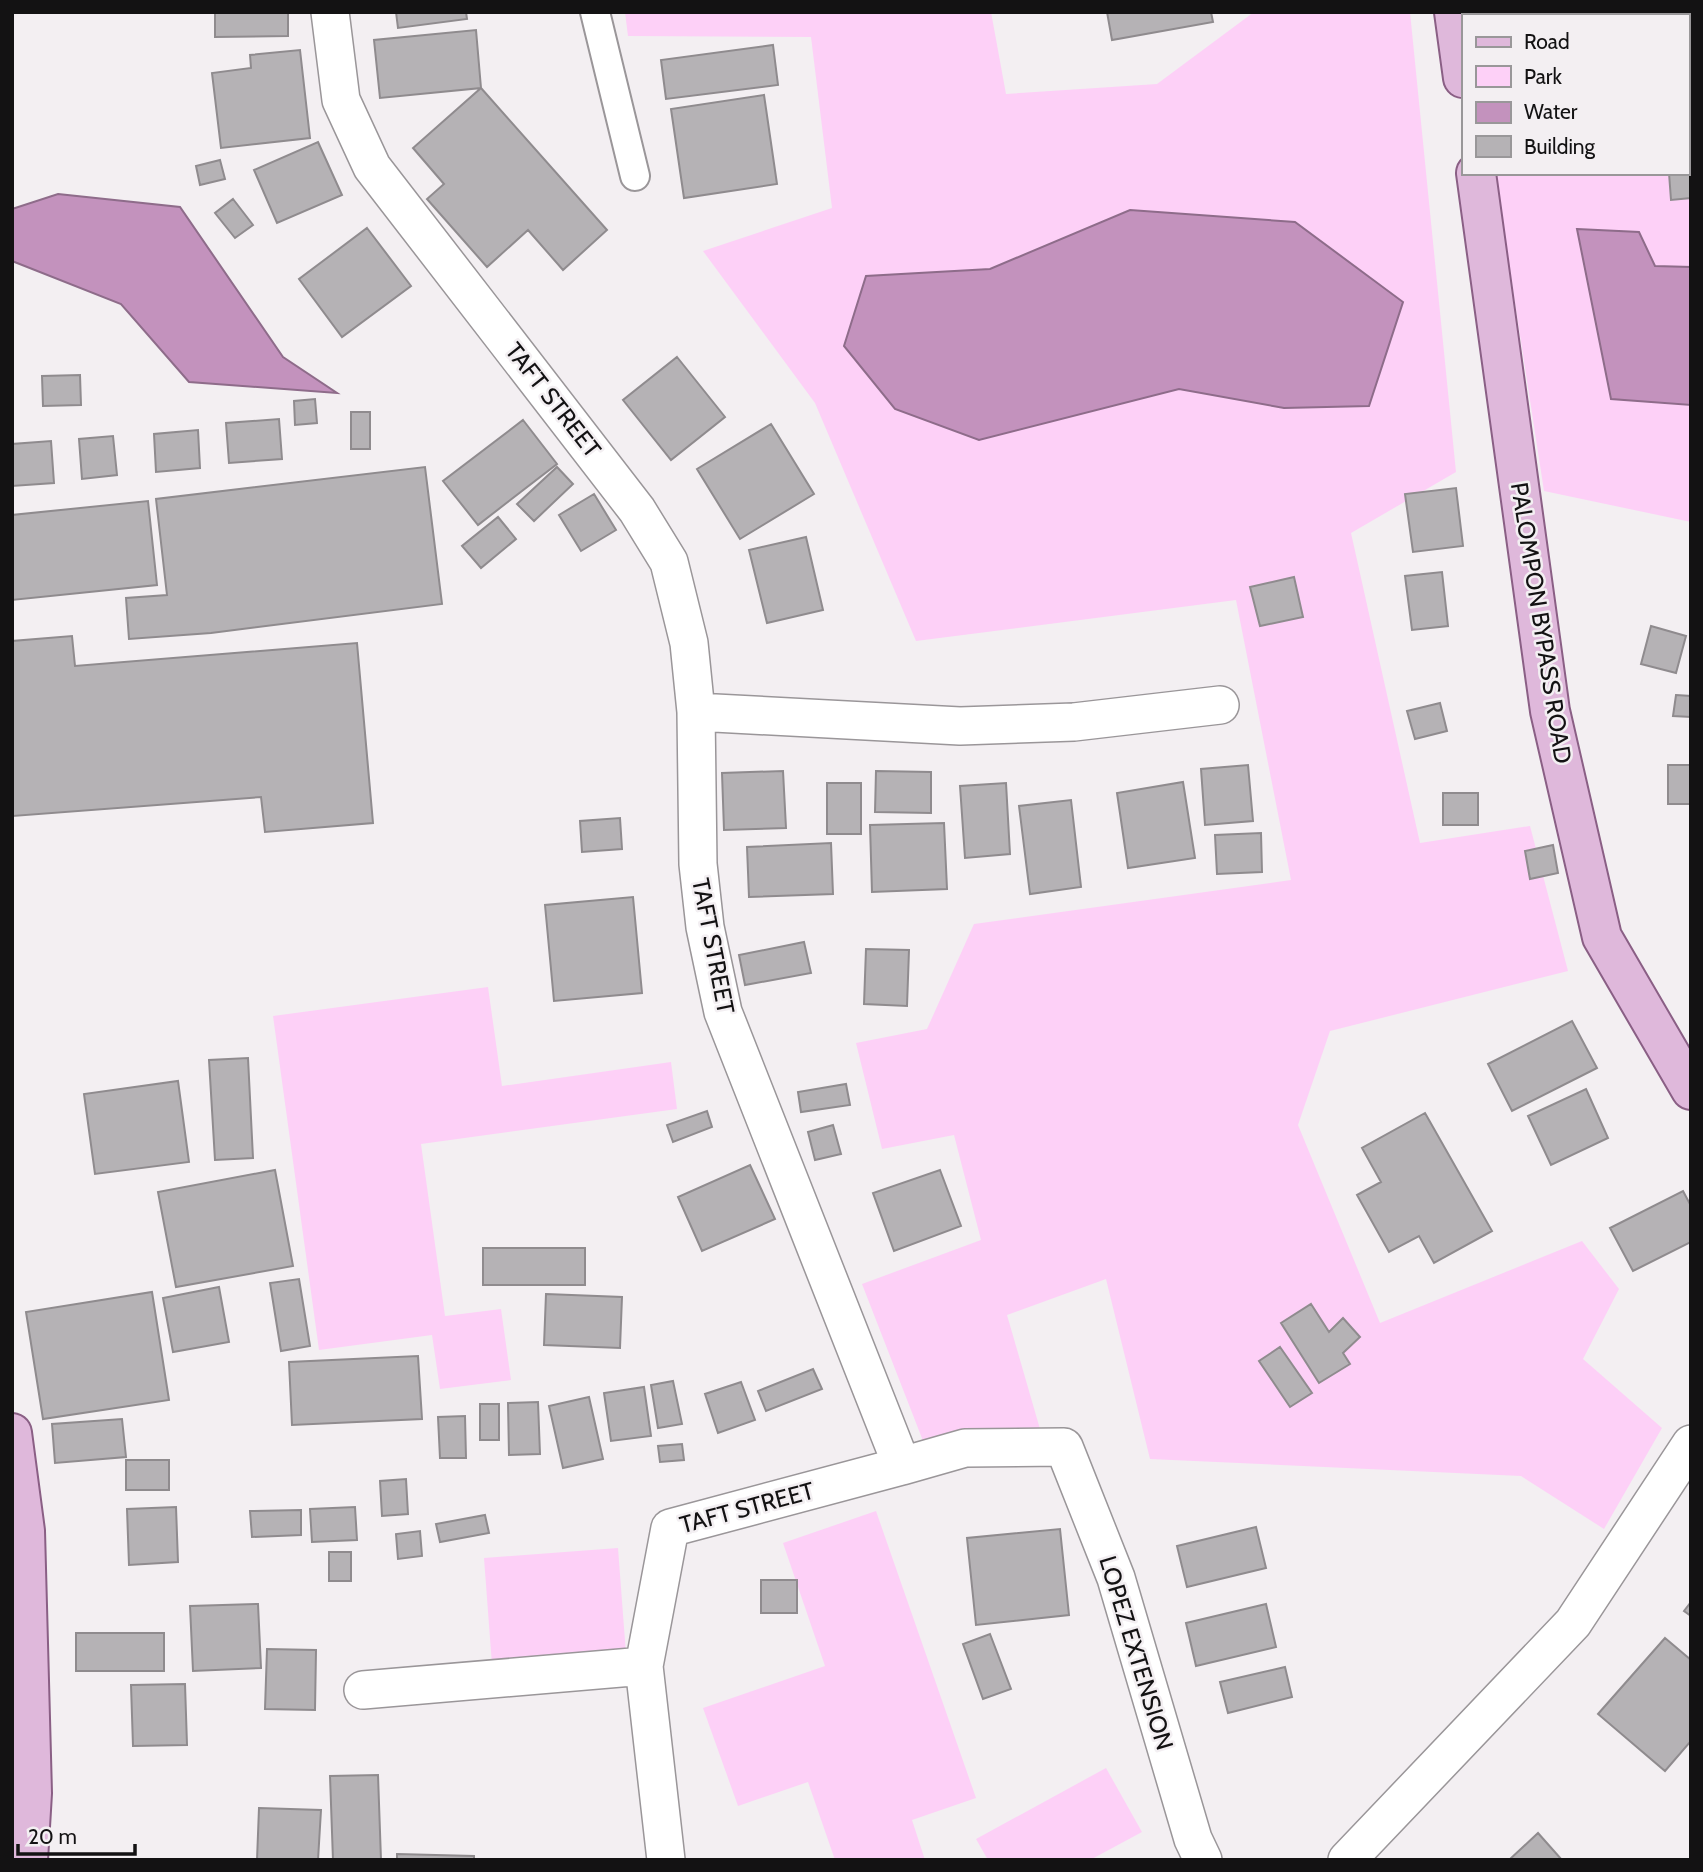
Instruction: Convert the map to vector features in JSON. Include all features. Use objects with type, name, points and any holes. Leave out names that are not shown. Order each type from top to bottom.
[{"type":"main road","points":[[1454,12],[1462,71]]},
{"type":"main road","name":"PALOMPON BYPASS ROAD","points":[[1476,175],[1550,710],[1602,937],[1691,1090]]},
{"type":"main road","points":[[12,1433],[25,1531],[32,1793],[28,1860]]},
{"type":"street","name":"TAFT STREET","points":[[330,12],[341,100],[372,167],[637,510],[669,562],[689,643],[696,712],[698,864],[705,927],[723,1012],[902,1466],[670,1528],[644,1665],[666,1860]]},
{"type":"street","points":[[595,12],[635,176]]},
{"type":"street","points":[[696,712],[960,726],[1074,722],[1220,705]]},
{"type":"street","points":[[1347,1860],[1573,1623],[1691,1444]]},
{"type":"street","name":"LOPEZ EXTENSION","points":[[902,1466],[965,1448],[1064,1447],[1116,1578],[1192,1839],[1203,1860]]},
{"type":"street","points":[[363,1690],[644,1665]]},
{"type":"shaded area","points":[[1691,12],[1691,138],[1689,14],[1480,14]]},
{"type":"green space","points":[[625,12],[991,12],[1006,94],[1157,84],[1254,12],[1410,12],[1456,472],[1351,533],[1420,843],[1530,826],[1568,971],[1330,1031],[1298,1125],[1380,1323],[1582,1241],[1619,1289],[1583,1359],[1662,1428],[1604,1529],[1521,1476],[1150,1459],[1106,1279],[1007,1315],[1042,1436],[925,1446],[862,1284],[981,1240],[954,1135],[882,1149],[856,1043],[927,1029],[974,924],[1291,880],[1236,600],[916,641],[815,403],[703,251],[832,208],[811,37],[628,36]],"holes":[[[990,269],[1284,408],[1179,389],[979,440],[866,276]]]},
{"type":"green space","points":[[1689,138],[1691,267],[1655,266],[1577,230],[1611,399],[1691,405],[1691,522],[1544,491],[1495,175],[1689,175]]},
{"type":"green space","points":[[488,987],[502,1086],[671,1062],[677,1109],[421,1144],[445,1316],[501,1309],[511,1380],[440,1389],[432,1335],[319,1350],[273,1016]]},
{"type":"green space","points":[[876,1511],[976,1798],[912,1820],[925,1860],[835,1860],[808,1782],[738,1806],[703,1708],[825,1666],[783,1543]]},
{"type":"green space","points":[[618,1548],[626,1654],[492,1665],[484,1558]]},
{"type":"green space","points":[[1106,1768],[1142,1832],[1090,1860],[988,1860],[976,1839]]},
{"type":"water","points":[[58,194],[180,207],[283,357],[337,393],[189,382],[121,304],[12,261],[12,209]]},
{"type":"water","points":[[1130,210],[1295,222],[1403,302],[1369,406],[1284,408],[1179,389],[979,440],[895,409],[844,346],[866,276],[990,269]]},
{"type":"water","points":[[1577,229],[1639,232],[1655,266],[1691,267],[1691,405],[1611,399]]},
{"type":"building","points":[[215,12],[288,12],[288,36],[215,37]]},
{"type":"building","points":[[396,12],[466,12],[467,19],[398,28]]},
{"type":"building","points":[[1107,12],[1211,12],[1213,22],[1112,40]]},
{"type":"building","points":[[1591,12],[1592,14],[1495,14]]},
{"type":"building","points":[[476,30],[481,88],[380,98],[374,40]]},
{"type":"building","points":[[773,45],[778,85],[666,99],[661,60]]},
{"type":"building","points":[[300,50],[310,138],[221,148],[212,73],[251,68],[250,55]]},
{"type":"building","points":[[481,88],[607,230],[563,270],[528,230],[487,267],[427,199],[444,184],[413,148]]},
{"type":"building","points":[[764,95],[777,184],[684,198],[671,109]]},
{"type":"building","points":[[318,142],[342,195],[277,223],[254,170]]},
{"type":"building","points":[[220,160],[225,179],[200,185],[196,166]]},
{"type":"building","points":[[1691,169],[1691,198],[1671,200],[1669,175],[1689,175]]},
{"type":"building","points":[[233,199],[253,225],[235,238],[215,213]]},
{"type":"building","points":[[367,228],[411,286],[342,337],[299,279]]},
{"type":"building","points":[[677,357],[725,417],[671,460],[623,400]]},
{"type":"building","points":[[80,375],[81,405],[43,406],[42,376]]},
{"type":"building","points":[[315,399],[317,423],[295,425],[294,401]]},
{"type":"building","points":[[351,412],[370,412],[370,449],[351,449]]},
{"type":"building","points":[[279,419],[282,459],[229,463],[226,423]]},
{"type":"building","points":[[523,420],[557,464],[478,525],[443,481]]},
{"type":"building","points":[[771,424],[814,494],[740,539],[697,469]]},
{"type":"building","points":[[198,430],[200,468],[156,472],[154,434]]},
{"type":"building","points":[[113,436],[117,475],[82,479],[79,439]]},
{"type":"building","points":[[51,441],[54,483],[12,486],[12,444]]},
{"type":"building","points":[[425,467],[442,604],[211,633],[129,639],[126,598],[167,595],[156,499]]},
{"type":"building","points":[[557,467],[573,484],[534,521],[517,504]]},
{"type":"building","points":[[1456,488],[1463,546],[1413,552],[1405,494]]},
{"type":"building","points":[[594,494],[616,530],[581,551],[559,515]]},
{"type":"building","points":[[148,501],[157,585],[12,600],[12,515]]},
{"type":"building","points":[[498,517],[516,539],[481,568],[462,546]]},
{"type":"building","points":[[806,537],[823,610],[767,623],[749,550]]},
{"type":"building","points":[[1442,572],[1448,626],[1412,630],[1405,576]]},
{"type":"building","points":[[1294,577],[1303,617],[1260,626],[1250,587]]},
{"type":"building","points":[[1651,626],[1686,636],[1676,673],[1641,664]]},
{"type":"building","points":[[72,636],[75,666],[357,643],[373,823],[265,832],[261,797],[13,816],[12,641]]},
{"type":"building","points":[[1676,695],[1691,696],[1691,717],[1673,716]]},
{"type":"building","points":[[1440,703],[1447,731],[1415,739],[1407,711]]},
{"type":"building","points":[[1248,765],[1253,821],[1205,825],[1201,769]]},
{"type":"building","points":[[1668,765],[1691,765],[1691,804],[1668,804]]},
{"type":"building","points":[[783,771],[786,828],[724,830],[722,773]]},
{"type":"building","points":[[876,771],[931,772],[931,813],[875,812]]},
{"type":"building","points":[[1183,782],[1195,858],[1128,868],[1117,793]]},
{"type":"building","points":[[827,783],[861,783],[861,834],[827,834]]},
{"type":"building","points":[[1006,783],[1010,854],[965,858],[960,786]]},
{"type":"building","points":[[1443,793],[1478,793],[1478,825],[1443,825]]},
{"type":"building","points":[[1071,800],[1081,887],[1030,894],[1019,806]]},
{"type":"building","points":[[620,818],[622,849],[582,852],[580,821]]},
{"type":"building","points":[[944,823],[947,889],[872,892],[870,825]]},
{"type":"building","points":[[1261,833],[1262,872],[1217,874],[1215,835]]},
{"type":"building","points":[[831,843],[833,894],[749,897],[747,847]]},
{"type":"building","points":[[1553,845],[1558,873],[1530,879],[1525,851]]},
{"type":"building","points":[[633,897],[642,993],[554,1001],[545,905]]},
{"type":"building","points":[[804,942],[811,973],[745,985],[739,955]]},
{"type":"building","points":[[866,949],[909,950],[907,1006],[864,1004]]},
{"type":"building","points":[[1572,1021],[1597,1068],[1512,1111],[1488,1064]]},
{"type":"building","points":[[248,1058],[253,1158],[215,1160],[209,1060]]},
{"type":"building","points":[[178,1081],[189,1162],[95,1174],[84,1094]]},
{"type":"building","points":[[846,1084],[850,1105],[801,1112],[798,1092]]},
{"type":"building","points":[[1586,1089],[1608,1138],[1551,1165],[1528,1116]]},
{"type":"building","points":[[707,1111],[712,1127],[673,1142],[667,1125]]},
{"type":"building","points":[[1425,1113],[1492,1231],[1434,1263],[1419,1236],[1389,1252],[1357,1195],[1381,1182],[1362,1148]]},
{"type":"building","points":[[833,1125],[841,1154],[815,1160],[808,1132]]},
{"type":"building","points":[[750,1165],[775,1219],[702,1251],[678,1197]]},
{"type":"building","points":[[275,1170],[293,1266],[176,1287],[158,1192]]},
{"type":"building","points":[[940,1170],[961,1226],[894,1251],[873,1193]]},
{"type":"building","points":[[1683,1191],[1691,1206],[1691,1242],[1633,1271],[1610,1228]]},
{"type":"building","points":[[483,1248],[585,1248],[585,1285],[483,1285]]},
{"type":"building","points":[[299,1279],[310,1346],[281,1351],[270,1283]]},
{"type":"building","points":[[219,1287],[229,1342],[173,1352],[163,1298]]},
{"type":"building","points":[[152,1292],[169,1400],[43,1419],[26,1312]]},
{"type":"building","points":[[546,1294],[622,1297],[620,1348],[544,1345]]},
{"type":"building","points":[[1311,1304],[1329,1332],[1343,1318],[1360,1337],[1343,1353],[1350,1364],[1319,1383],[1281,1323]]},
{"type":"building","points":[[1280,1347],[1312,1393],[1290,1407],[1259,1361]]},
{"type":"building","points":[[418,1356],[422,1419],[292,1425],[289,1362]]},
{"type":"building","points":[[813,1369],[822,1389],[766,1411],[758,1391]]},
{"type":"building","points":[[673,1381],[682,1424],[658,1428],[651,1385]]},
{"type":"building","points":[[741,1382],[755,1420],[718,1433],[705,1394]]},
{"type":"building","points":[[644,1387],[651,1436],[611,1441],[604,1393]]},
{"type":"building","points":[[589,1397],[603,1459],[563,1468],[549,1406]]},
{"type":"building","points":[[538,1402],[540,1454],[509,1455],[508,1403]]},
{"type":"building","points":[[480,1404],[499,1404],[499,1440],[480,1440]]},
{"type":"building","points":[[465,1416],[466,1458],[440,1458],[438,1417]]},
{"type":"building","points":[[122,1419],[126,1457],[55,1463],[52,1424]]},
{"type":"building","points":[[682,1444],[684,1460],[660,1462],[658,1446]]},
{"type":"building","points":[[126,1460],[169,1460],[169,1490],[126,1490]]},
{"type":"building","points":[[406,1479],[408,1514],[382,1516],[380,1481]]},
{"type":"building","points":[[176,1507],[178,1562],[129,1565],[127,1509]]},
{"type":"building","points":[[355,1507],[357,1540],[312,1542],[310,1509]]},
{"type":"building","points":[[301,1510],[301,1535],[252,1537],[250,1511]]},
{"type":"building","points":[[485,1515],[489,1533],[440,1542],[436,1524]]},
{"type":"building","points":[[1256,1527],[1266,1568],[1187,1587],[1177,1546]]},
{"type":"building","points":[[1060,1529],[1069,1615],[976,1625],[967,1538]]},
{"type":"building","points":[[420,1531],[422,1556],[398,1559],[396,1534]]},
{"type":"building","points":[[329,1552],[351,1552],[351,1581],[329,1581]]},
{"type":"building","points":[[761,1580],[797,1580],[797,1613],[761,1613]]},
{"type":"building","points":[[1691,1602],[1691,1616],[1684,1611]]},
{"type":"building","points":[[258,1604],[261,1668],[193,1671],[190,1606]]},
{"type":"building","points":[[1266,1604],[1276,1647],[1196,1666],[1186,1623]]},
{"type":"building","points":[[76,1633],[164,1633],[164,1671],[76,1671]]},
{"type":"building","points":[[990,1634],[1011,1689],[983,1699],[963,1644]]},
{"type":"building","points":[[1665,1638],[1691,1660],[1691,1741],[1665,1771],[1598,1714]]},
{"type":"building","points":[[267,1649],[316,1650],[315,1710],[265,1709]]},
{"type":"building","points":[[1285,1667],[1292,1697],[1228,1713],[1220,1682]]},
{"type":"building","points":[[185,1684],[187,1745],[133,1746],[131,1685]]},
{"type":"building","points":[[378,1775],[381,1860],[333,1860],[330,1776]]},
{"type":"building","points":[[259,1808],[321,1810],[318,1860],[257,1860]]},
{"type":"building","points":[[1538,1833],[1562,1860],[1509,1860]]},
{"type":"building","points":[[397,1854],[474,1856],[474,1860],[397,1860]]}]
